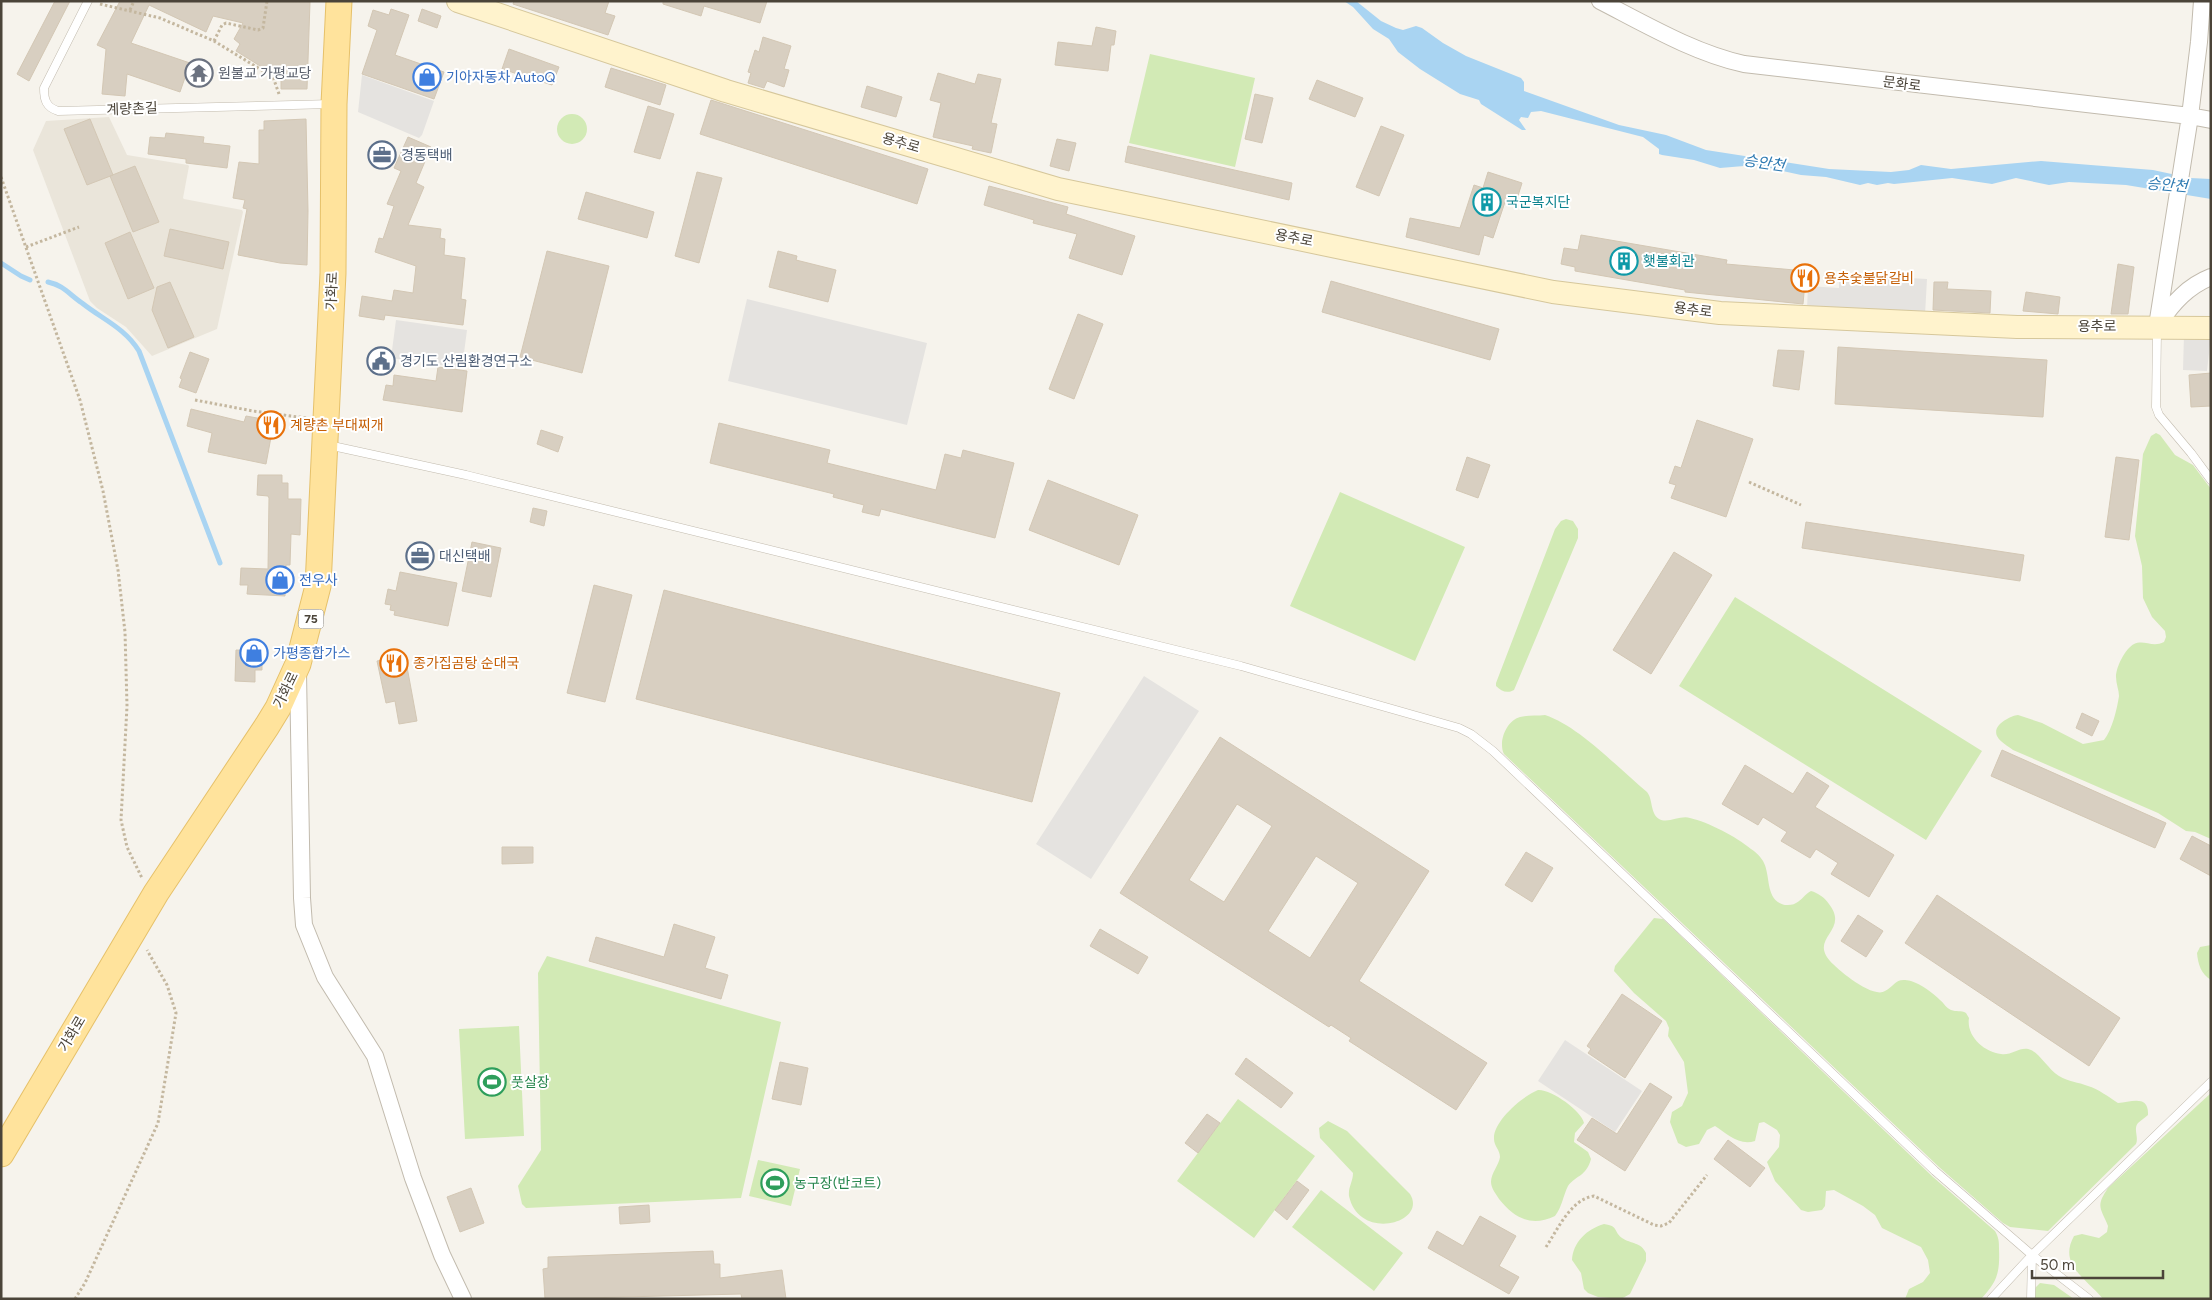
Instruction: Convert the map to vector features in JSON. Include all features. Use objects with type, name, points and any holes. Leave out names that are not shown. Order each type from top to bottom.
[{"type":"main road","name":"가화로","points":[[1,1154],[156,894],[278,708],[298,664],[318,586],[333,273],[334,104],[339,1]]},
{"type":"street","name":"용추로","points":[[458,1],[726,91],[1058,189],[1553,292],[1720,313],[2017,327],[2158,316],[2211,328]]},
{"type":"street","name":"문화로","points":[[1600,1],[1666,34],[1730,61],[1744,64],[2211,120]]},
{"type":"street","points":[[2158,316],[2190,116],[2202,1]]},
{"type":"street","points":[[2158,316],[2189,289],[2211,277]]},
{"type":"street","points":[[298,664],[304,925],[325,977],[375,1056],[413,1178],[442,1255],[462,1299]]},
{"type":"lane","name":"계량촌길","points":[[88,1],[44,88],[46,103],[51,108],[68,111],[334,104]]},
{"type":"lane","points":[[2158,316],[2156,407],[2159,415],[2211,480]]},
{"type":"lane","points":[[326,445],[466,475],[1242,666],[1459,728],[1472,734],[1493,751],[1935,1171],[2032,1255],[2089,1299]]},
{"type":"lane","points":[[1991,1299],[2032,1255],[2211,1082]]},
{"type":"lane","points":[[2030,1299],[2032,1255]]},
{"type":"path","points":[[130,10],[134,1]]},
{"type":"path","points":[[214,41],[222,25],[226,23],[258,30],[263,28],[267,1]]},
{"type":"path","points":[[97,3],[160,18],[214,41],[273,77],[279,92],[279,105]]},
{"type":"path","points":[[1,177],[80,400],[102,491],[118,570],[125,632],[127,706],[122,796],[123,834],[126,847],[138,873],[156,894]]},
{"type":"path","points":[[26,247],[78,227]]},
{"type":"path","points":[[195,400],[253,411],[327,421]]},
{"type":"path","points":[[1749,482],[1801,504]]},
{"type":"path","points":[[75,1299],[85,1282],[158,1123],[175,1026],[176,1013],[173,1000],[167,985],[147,951],[138,926]]},
{"type":"path","points":[[1546,1247],[1575,1205],[1586,1197],[1594,1196],[1654,1225],[1661,1226],[1669,1223],[1707,1175]]},
{"type":"shaded area","points":[[362,75],[434,101],[422,135],[419,138],[358,112]]},
{"type":"shaded area","points":[[109,117],[127,155],[189,166],[184,199],[242,210],[243,212],[217,329],[152,356],[126,327],[97,308],[90,301],[33,150],[46,121]]},
{"type":"shaded area","points":[[1839,274],[1927,279],[1925,315],[1807,309],[1808,286],[1839,288]]},
{"type":"shaded area","points":[[747,299],[927,343],[907,425],[728,381]]},
{"type":"shaded area","points":[[396,320],[467,330],[462,368],[391,358]]},
{"type":"shaded area","points":[[2184,334],[2211,335],[2207,371],[2183,370]]},
{"type":"shaded area","points":[[1144,676],[1199,711],[1091,879],[1036,844]]},
{"type":"shaded area","points":[[1565,1040],[1642,1091],[1615,1132],[1538,1081]]},
{"type":"green space","points":[[1150,54],[1255,78],[1235,167],[1129,143]]},
{"type":"green space","points":[[572,114],[583,118],[587,129],[583,140],[572,144],[561,140],[557,129],[561,118]]},
{"type":"green space","points":[[2156,433],[2160,435],[2175,455],[2193,465],[2211,489],[2211,839],[2195,832],[2186,831],[2158,813],[2013,750],[2000,740],[1996,732],[1999,725],[2018,715],[2042,723],[2083,744],[2104,740],[2112,725],[2117,707],[2119,696],[2116,673],[2124,654],[2134,644],[2141,642],[2160,644],[2164,642],[2166,637],[2165,631],[2152,617],[2143,598],[2142,566],[2135,536],[2143,454],[2151,436]]},
{"type":"green space","points":[[1340,492],[1465,547],[1415,661],[1290,606]]},
{"type":"green space","points":[[1566,519],[1573,521],[1578,529],[1578,538],[1514,690],[1504,691],[1496,686],[1496,683],[1555,529],[1561,521]]},
{"type":"green space","points":[[1735,597],[1982,751],[1926,840],[1679,686]]},
{"type":"green space","points":[[1545,715],[1558,720],[1585,738],[1647,792],[1654,813],[1659,819],[1666,821],[1686,817],[1697,820],[1714,826],[1745,844],[1764,863],[1771,893],[1779,902],[1785,905],[1794,904],[1811,891],[1823,897],[1834,913],[1835,921],[1824,946],[1825,953],[1830,961],[1848,977],[1872,991],[1880,992],[1885,991],[1902,980],[1915,982],[1923,986],[1949,1009],[1966,1013],[1973,1037],[1988,1050],[1995,1053],[2009,1054],[2024,1049],[2031,1050],[2055,1073],[2063,1078],[2096,1089],[2118,1103],[2138,1101],[2146,1104],[2148,1115],[2137,1125],[2136,1144],[2048,1231],[2010,1227],[2003,1223],[1939,1167],[1504,754],[1502,744],[1504,732],[1515,719],[1526,716]]},
{"type":"green space","points":[[1654,918],[1663,919],[1933,1177],[1995,1231],[1999,1242],[1998,1271],[1991,1287],[1981,1299],[1905,1299],[1909,1289],[1923,1282],[1930,1273],[1928,1260],[1921,1247],[1882,1228],[1875,1215],[1834,1190],[1826,1191],[1825,1206],[1822,1210],[1808,1212],[1801,1210],[1775,1181],[1767,1162],[1779,1147],[1780,1135],[1777,1130],[1764,1122],[1759,1123],[1755,1141],[1738,1141],[1715,1126],[1707,1130],[1699,1144],[1686,1147],[1678,1143],[1670,1122],[1672,1112],[1682,1106],[1688,1093],[1684,1062],[1668,1036],[1669,1028],[1666,1021],[1634,993],[1614,971],[1615,966]]},
{"type":"green space","points":[[2211,945],[2211,980],[2201,968],[2197,953],[2200,947]]},
{"type":"green space","points":[[547,956],[781,1022],[741,1198],[526,1208],[522,1204],[518,1186],[541,1150],[538,973]]},
{"type":"green space","name":"풋살장","points":[[519,1026],[524,1136],[465,1139],[459,1029]]},
{"type":"green space","points":[[1538,1090],[1558,1097],[1572,1107],[1582,1118],[1584,1123],[1575,1133],[1574,1142],[1588,1152],[1591,1159],[1584,1173],[1568,1186],[1555,1216],[1539,1221],[1531,1221],[1511,1212],[1499,1199],[1491,1182],[1500,1157],[1494,1139],[1498,1125],[1517,1103]]},
{"type":"green space","points":[[2211,1093],[2211,1299],[2103,1299],[2082,1277],[2072,1263],[2069,1255],[2074,1236],[2082,1234],[2099,1238],[2107,1232],[2108,1226],[2100,1204],[2108,1188]]},
{"type":"green space","points":[[1238,1099],[1315,1156],[1254,1238],[1177,1181]]},
{"type":"green space","points":[[1328,1121],[1347,1131],[1410,1194],[1413,1204],[1409,1213],[1401,1220],[1390,1223],[1377,1223],[1365,1219],[1355,1210],[1349,1196],[1353,1173],[1320,1138],[1319,1128]]},
{"type":"green space","name":"농구장(반코트)","points":[[758,1160],[800,1169],[791,1206],[749,1196]]},
{"type":"green space","points":[[1321,1190],[1403,1253],[1374,1291],[1292,1227]]},
{"type":"green space","points":[[1604,1224],[1614,1227],[1622,1238],[1639,1245],[1646,1253],[1646,1261],[1630,1294],[1621,1299],[1598,1297],[1588,1293],[1584,1289],[1581,1273],[1572,1260],[1575,1247],[1582,1237],[1592,1229]]},
{"type":"green space","points":[[2040,1283],[2054,1285],[2074,1299],[2035,1299],[2035,1288]]},
{"type":"water","name":"승안천","points":[[1344,1],[1356,1],[1381,21],[1396,28],[1403,30],[1416,26],[1422,28],[1466,56],[1521,78],[1524,82],[1524,91],[1619,125],[1666,135],[1706,150],[1829,169],[1891,172],[1909,170],[1921,165],[1951,169],[2041,161],[2153,170],[2190,178],[2211,179],[2211,199],[2126,185],[2069,182],[2049,185],[2016,178],[1992,184],[1952,178],[1894,184],[1877,185],[1868,183],[1860,185],[1756,165],[1720,168],[1694,160],[1662,155],[1659,154],[1659,149],[1643,137],[1541,111],[1531,112],[1528,118],[1521,117],[1519,120],[1526,130],[1522,130],[1481,104],[1479,100],[1460,94],[1420,69],[1398,52],[1389,39],[1373,29],[1353,7]]},
{"type":"building","points":[[55,1],[70,1],[29,81],[17,74]]},
{"type":"building","points":[[120,1],[310,2],[307,89],[281,89],[281,79],[236,51],[240,44],[234,39],[243,23],[213,16],[206,32],[149,5],[131,43],[190,63],[180,92],[127,74],[125,96],[102,94],[106,49],[97,45]]},
{"type":"building","points":[[514,1],[609,1],[605,13],[615,16],[608,35],[513,4]]},
{"type":"building","points":[[663,1],[767,1],[760,23],[704,6],[701,16],[663,4]]},
{"type":"building","points":[[391,9],[409,15],[395,55],[444,72],[434,99],[362,74],[377,30],[368,26],[373,10],[389,15]]},
{"type":"building","points":[[422,9],[441,16],[437,28],[418,21]]},
{"type":"building","points":[[1096,27],[1116,31],[1114,45],[1111,45],[1108,71],[1055,65],[1058,42],[1092,46]]},
{"type":"building","points":[[763,37],[791,46],[784,69],[789,70],[784,87],[767,81],[764,88],[748,83],[751,73],[748,72],[755,50],[759,52]]},
{"type":"building","points":[[509,49],[559,67],[552,85],[502,69]]},
{"type":"building","points":[[611,68],[666,85],[660,105],[605,87]]},
{"type":"building","points":[[938,73],[975,84],[978,74],[1001,79],[991,123],[997,124],[991,153],[972,149],[973,146],[933,137],[941,103],[930,100]]},
{"type":"building","points":[[1317,80],[1363,98],[1355,117],[1309,99]]},
{"type":"building","points":[[867,86],[902,97],[896,117],[861,107]]},
{"type":"building","points":[[1255,94],[1273,98],[1262,143],[1245,139]]},
{"type":"building","points":[[711,100],[928,169],[917,204],[700,134]]},
{"type":"building","points":[[648,106],[674,114],[660,159],[634,152]]},
{"type":"building","points":[[90,119],[113,175],[87,185],[64,129]]},
{"type":"building","points":[[306,119],[307,265],[280,263],[238,255],[247,209],[243,208],[245,200],[233,198],[239,162],[259,164],[259,130],[264,130],[264,121]]},
{"type":"building","points":[[1381,126],[1404,135],[1379,196],[1356,187]]},
{"type":"building","points":[[166,133],[204,137],[203,143],[230,146],[227,168],[186,163],[186,159],[148,154],[150,137],[165,138]]},
{"type":"building","points":[[408,137],[431,147],[416,183],[424,187],[408,225],[441,229],[440,238],[445,239],[444,255],[465,258],[461,299],[466,300],[463,325],[385,315],[384,320],[359,316],[362,296],[392,301],[394,290],[413,293],[416,266],[375,252],[379,238],[383,239],[394,206],[387,204],[401,171],[394,168]]},
{"type":"building","points":[[1057,139],[1076,143],[1069,171],[1050,166]]},
{"type":"building","points":[[1128,146],[1292,183],[1289,200],[1125,162]]},
{"type":"building","points":[[135,166],[159,222],[133,232],[110,176]]},
{"type":"building","points":[[697,172],[722,178],[699,263],[675,256]]},
{"type":"building","points":[[1488,172],[1522,183],[1516,202],[1506,199],[1493,238],[1484,235],[1479,255],[1406,237],[1410,218],[1460,228],[1474,185],[1483,188]]},
{"type":"building","points":[[989,186],[1068,207],[1066,214],[1135,236],[1122,275],[1069,258],[1077,234],[1033,223],[1034,220],[984,205]]},
{"type":"building","points":[[586,192],[654,212],[647,238],[578,219]]},
{"type":"building","points":[[170,229],[229,242],[223,269],[164,256]]},
{"type":"building","points":[[130,232],[154,288],[128,299],[105,243]]},
{"type":"building","points":[[1581,235],[1727,260],[1726,264],[1806,271],[1803,304],[1685,292],[1685,290],[1575,271],[1575,267],[1561,264],[1564,248],[1578,250]]},
{"type":"building","points":[[547,251],[609,266],[582,373],[520,357]]},
{"type":"building","points":[[778,251],[797,256],[796,260],[836,270],[828,302],[769,287]]},
{"type":"building","points":[[2118,264],[2134,267],[2128,314],[2111,314]]},
{"type":"building","points":[[1331,281],[1499,329],[1490,360],[1322,312]]},
{"type":"building","points":[[170,282],[194,337],[168,348],[152,310],[157,287]]},
{"type":"building","points":[[1934,282],[1948,282],[1947,289],[1991,291],[1990,313],[1933,310]]},
{"type":"building","points":[[2026,292],[2060,297],[2058,314],[2023,311]]},
{"type":"building","points":[[1078,314],[1103,324],[1074,399],[1049,389]]},
{"type":"building","points":[[1838,347],[2047,360],[2043,417],[1835,404]]},
{"type":"building","points":[[1778,350],[1804,351],[1799,390],[1773,386]]},
{"type":"building","points":[[190,352],[209,359],[196,393],[179,387],[182,379],[180,378]]},
{"type":"building","points":[[438,367],[467,371],[462,412],[383,400],[386,385],[393,386],[394,375],[436,381]]},
{"type":"building","points":[[2211,373],[2211,406],[2191,407],[2189,375]]},
{"type":"building","points":[[191,409],[244,422],[246,416],[274,421],[266,464],[208,452],[212,433],[187,426]]},
{"type":"building","points":[[1697,420],[1753,439],[1726,517],[1671,498],[1676,485],[1669,483],[1675,466],[1681,468]]},
{"type":"building","points":[[719,423],[830,450],[827,463],[936,490],[945,454],[961,458],[963,450],[1014,463],[995,538],[881,509],[879,516],[862,512],[864,505],[833,497],[834,494],[710,463]]},
{"type":"building","points":[[541,430],[563,437],[558,452],[537,444]]},
{"type":"building","points":[[1467,457],[1490,465],[1478,498],[1456,490]]},
{"type":"building","points":[[2116,457],[2139,460],[2129,540],[2105,537]]},
{"type":"building","points":[[258,475],[282,475],[282,483],[288,483],[288,499],[301,499],[300,535],[291,534],[290,565],[286,565],[285,596],[247,594],[248,585],[240,585],[241,568],[268,569],[269,498],[268,496],[257,495]]},
{"type":"building","points":[[1048,480],[1138,515],[1119,565],[1029,530]]},
{"type":"building","points":[[533,508],[547,511],[544,526],[530,522]]},
{"type":"building","points":[[1806,522],[2024,555],[2020,581],[1802,548]]},
{"type":"building","points":[[472,542],[501,548],[491,597],[462,591]]},
{"type":"building","points":[[1674,552],[1712,575],[1651,674],[1613,650]]},
{"type":"building","points":[[400,572],[457,583],[448,626],[394,615],[395,611],[390,610],[391,605],[385,604],[388,589],[396,591]]},
{"type":"building","points":[[594,585],[632,595],[605,702],[567,693]]},
{"type":"building","points":[[664,590],[1060,693],[1032,802],[636,699]]},
{"type":"building","points":[[236,650],[262,651],[262,670],[255,670],[255,682],[235,681]]},
{"type":"building","points":[[405,656],[417,721],[399,724],[395,701],[386,703],[377,661]]},
{"type":"building","points":[[2082,713],[2099,721],[2092,736],[2076,728]]},
{"type":"building","points":[[1220,737],[1429,871],[1359,981],[1487,1063],[1456,1110],[1349,1041],[1351,1038],[1331,1025],[1329,1027],[1120,893]],"holes":[[[1237,804],[1272,826],[1224,902],[1189,880]],[[1316,856],[1358,883],[1310,958],[1268,931]]]},
{"type":"building","points":[[2002,750],[2166,823],[2155,848],[1991,776]]},
{"type":"building","points":[[1745,765],[1793,794],[1807,772],[1829,786],[1815,807],[1894,855],[1869,897],[1831,874],[1838,863],[1816,849],[1810,858],[1781,841],[1787,832],[1763,817],[1758,825],[1722,804]]},
{"type":"building","points":[[2192,836],[2211,846],[2211,876],[2180,859]]},
{"type":"building","points":[[502,847],[533,847],[533,863],[502,864]]},
{"type":"building","points":[[1526,852],[1553,868],[1532,902],[1505,885]]},
{"type":"building","points":[[1937,895],[2120,1018],[2089,1066],[1905,943]]},
{"type":"building","points":[[1858,915],[1883,931],[1866,957],[1841,941]]},
{"type":"building","points":[[674,924],[715,937],[705,968],[728,975],[721,999],[589,961],[596,937],[664,957]]},
{"type":"building","points":[[1100,929],[1148,957],[1138,974],[1090,946]]},
{"type":"building","points":[[1622,994],[1662,1021],[1625,1078],[1588,1053],[1591,1049],[1587,1046]]},
{"type":"building","points":[[1246,1058],[1293,1093],[1281,1108],[1235,1074]]},
{"type":"building","points":[[780,1062],[808,1068],[801,1105],[772,1099]]},
{"type":"building","points":[[1650,1083],[1672,1097],[1625,1171],[1577,1140],[1592,1118],[1617,1134]]},
{"type":"building","points":[[1207,1114],[1220,1123],[1198,1153],[1185,1143]]},
{"type":"building","points":[[1728,1140],[1765,1168],[1750,1187],[1714,1159]]},
{"type":"building","points":[[1297,1181],[1309,1190],[1287,1220],[1275,1210]]},
{"type":"building","points":[[471,1188],[484,1223],[460,1232],[447,1197]]},
{"type":"building","points":[[649,1205],[650,1222],[620,1224],[619,1207]]},
{"type":"building","points":[[1480,1216],[1516,1236],[1499,1266],[1519,1277],[1509,1294],[1428,1248],[1437,1231],[1463,1246]]},
{"type":"building","points":[[713,1251],[714,1264],[720,1264],[720,1278],[782,1270],[786,1299],[742,1299],[741,1294],[545,1299],[543,1269],[548,1268],[548,1257]]},
{"type":"waterway","points":[[1,263],[30,280]]},
{"type":"waterway","points":[[48,282],[62,288],[120,330],[139,351],[220,563]]},
{"type":"place","name":"원불교 가평교당","points":[[199,73]]},
{"type":"place","name":"기아자동차 AutoQ","points":[[427,77]]},
{"type":"place","name":"경동택배","points":[[382,155]]},
{"type":"place","name":"국군복지단","points":[[1487,202]]},
{"type":"place","name":"횃불회관","points":[[1624,261]]},
{"type":"place","name":"용추숯불닭갈비","points":[[1805,278]]},
{"type":"place","name":"경기도 산림환경연구소","points":[[381,361]]},
{"type":"place","name":"계량촌 부대찌개","points":[[271,425]]},
{"type":"place","name":"대신택배","points":[[420,556]]},
{"type":"place","name":"전우사","points":[[280,580]]},
{"type":"place","name":"가평종합가스","points":[[254,653]]},
{"type":"place","name":"종가집곰탕 순대국","points":[[394,663]]},
{"type":"place","name":"풋살장","points":[[492,1082]]},
{"type":"place","name":"농구장(반코트)","points":[[775,1183]]}]
